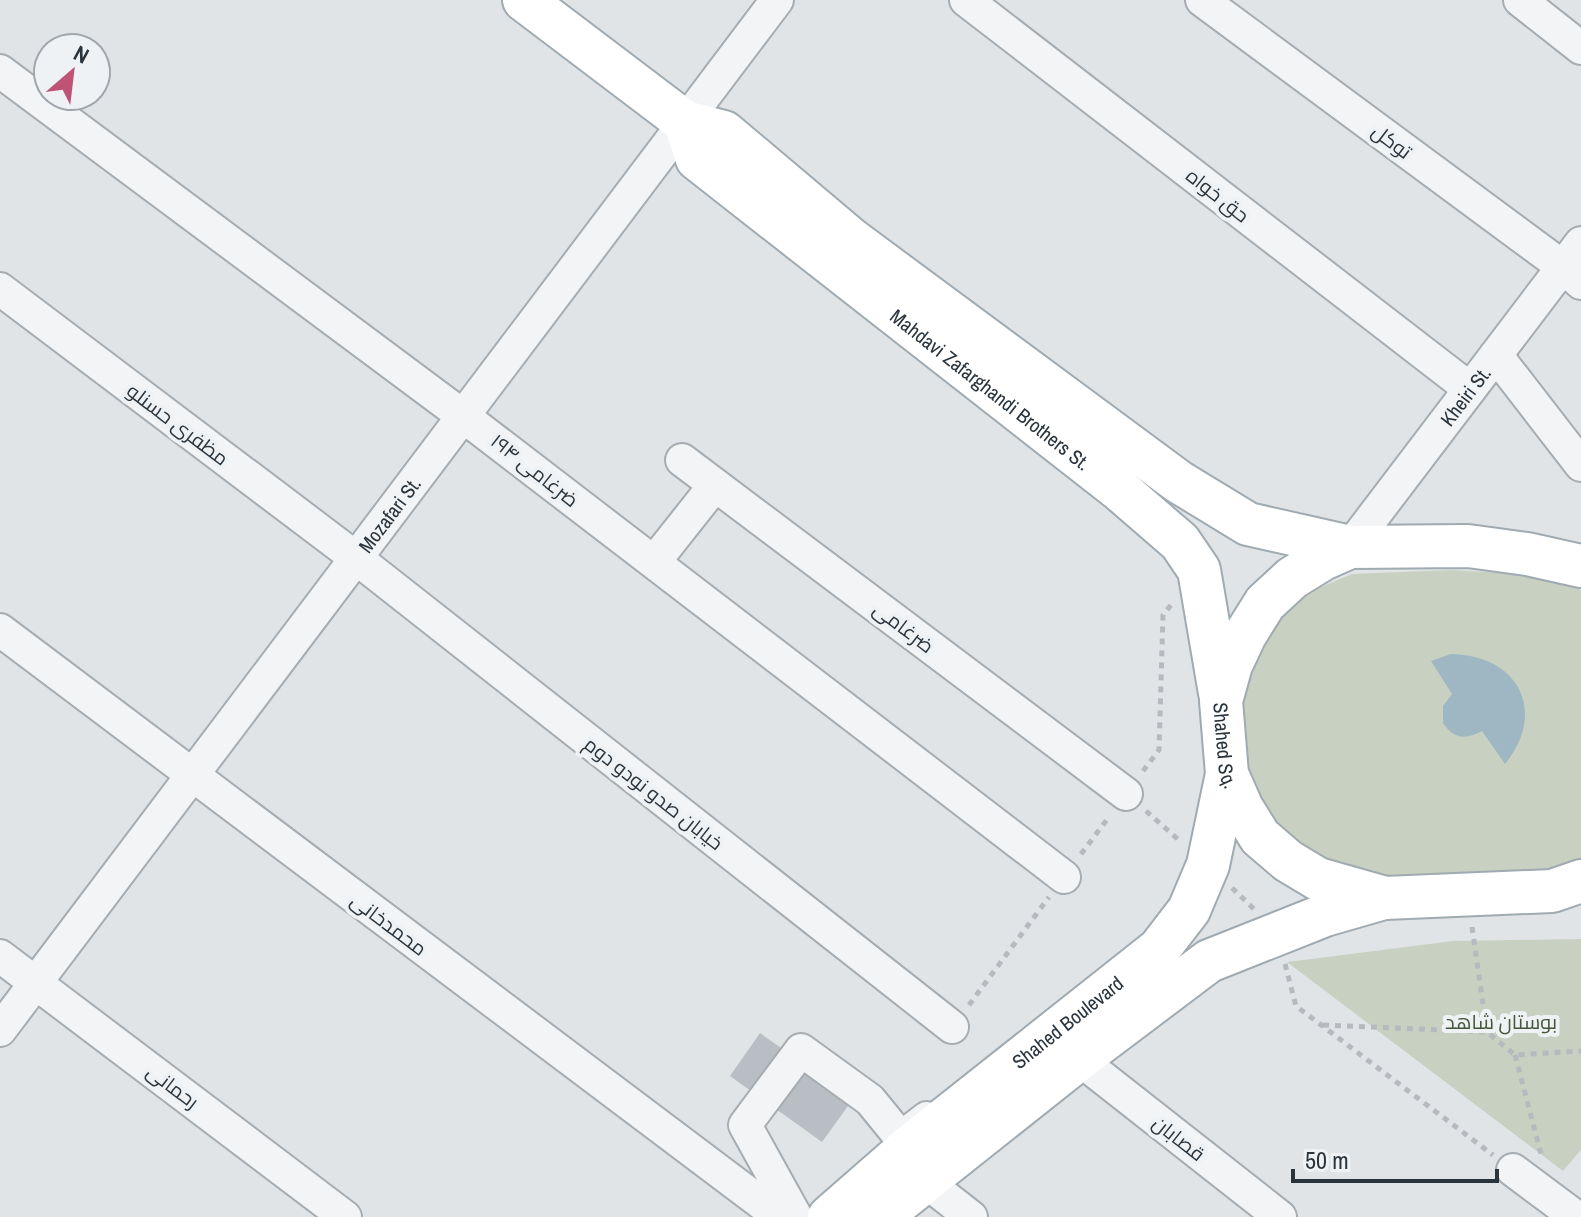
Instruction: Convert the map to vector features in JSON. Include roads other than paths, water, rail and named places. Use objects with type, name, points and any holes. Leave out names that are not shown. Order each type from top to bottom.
[{"type":"main road","name":"Mahdavi Zafarghandi Brothers St.","points":[[524,0],[685,122],[724,132],[852,240],[1179,482],[1248,524],[1350,547]]},
{"type":"main road","name":"Mahdavi Zafarghandi Brothers St.","points":[[685,122],[697,159],[1121,491],[1180,542],[1199,570],[1221,701]]},
{"type":"main road","points":[[1527,554],[1581,541]]},
{"type":"main road","name":"Shahed Sq.","points":[[1571,889],[1385,898],[1318,879],[1288,861],[1260,837],[1242,808],[1227,774],[1221,701],[1236,655],[1265,603],[1292,578],[1350,547],[1468,546],[1527,554],[1581,566]]},
{"type":"main road","name":"Shahed Boulevard","points":[[829,1217],[909,1147],[1159,949],[1189,910],[1227,774]]},
{"type":"main road","name":"Shahed Boulevard","points":[[880,1217],[1079,1059],[1209,961],[1277,932],[1385,898]]},
{"type":"street","name":"Mozafari St.","points":[[0,1030],[777,0]]},
{"type":"street","name":"حق خواه","points":[[966,0],[1470,389]]},
{"type":"street","name":"توکل","points":[[1202,0],[1575,264]]},
{"type":"street","points":[[1520,0],[1581,48]]},
{"type":"street","name":"ضرغامی ۱۹۴","points":[[0,71],[463,416],[1064,877]]},
{"type":"street","name":"Kheiri St.","points":[[1350,547],[1496,355],[1575,264]]},
{"type":"street","name":"مظفری حسنلو","points":[[0,289],[356,558]]},
{"type":"street","points":[[1496,355],[1581,465]]},
{"type":"street","name":"ضرغامی","points":[[682,460],[1126,794]]},
{"type":"street","points":[[654,562],[715,485]]},
{"type":"street","name":"خیابان صدو نودو دوم","points":[[356,558],[952,1027]]},
{"type":"street","name":"محمدخانی","points":[[0,630],[780,1217]]},
{"type":"street","points":[[796,1217],[745,1125],[801,1050],[870,1100],[901,1138],[1135,949],[1170,911],[1192,867],[1202,860],[1208,761],[1198,670],[1212,634]]},
{"type":"street","name":"رحمانی","points":[[0,956],[345,1217]]},
{"type":"street","name":"قصابان","points":[[1079,1059],[1280,1217]]},
{"type":"street","points":[[1513,1170],[1564,1209]]},
{"type":"street","points":[[925,1181],[971,1217]]},
{"type":"water","points":[[1451,654],[1494,664],[1509,675],[1519,690],[1524,706],[1524,725],[1518,744],[1505,764],[1482,731],[1460,736],[1443,723],[1443,706],[1452,694],[1431,661]]},
{"type":"park label","name":"بوستان شاهد","points":[[1501,1021]]}]
